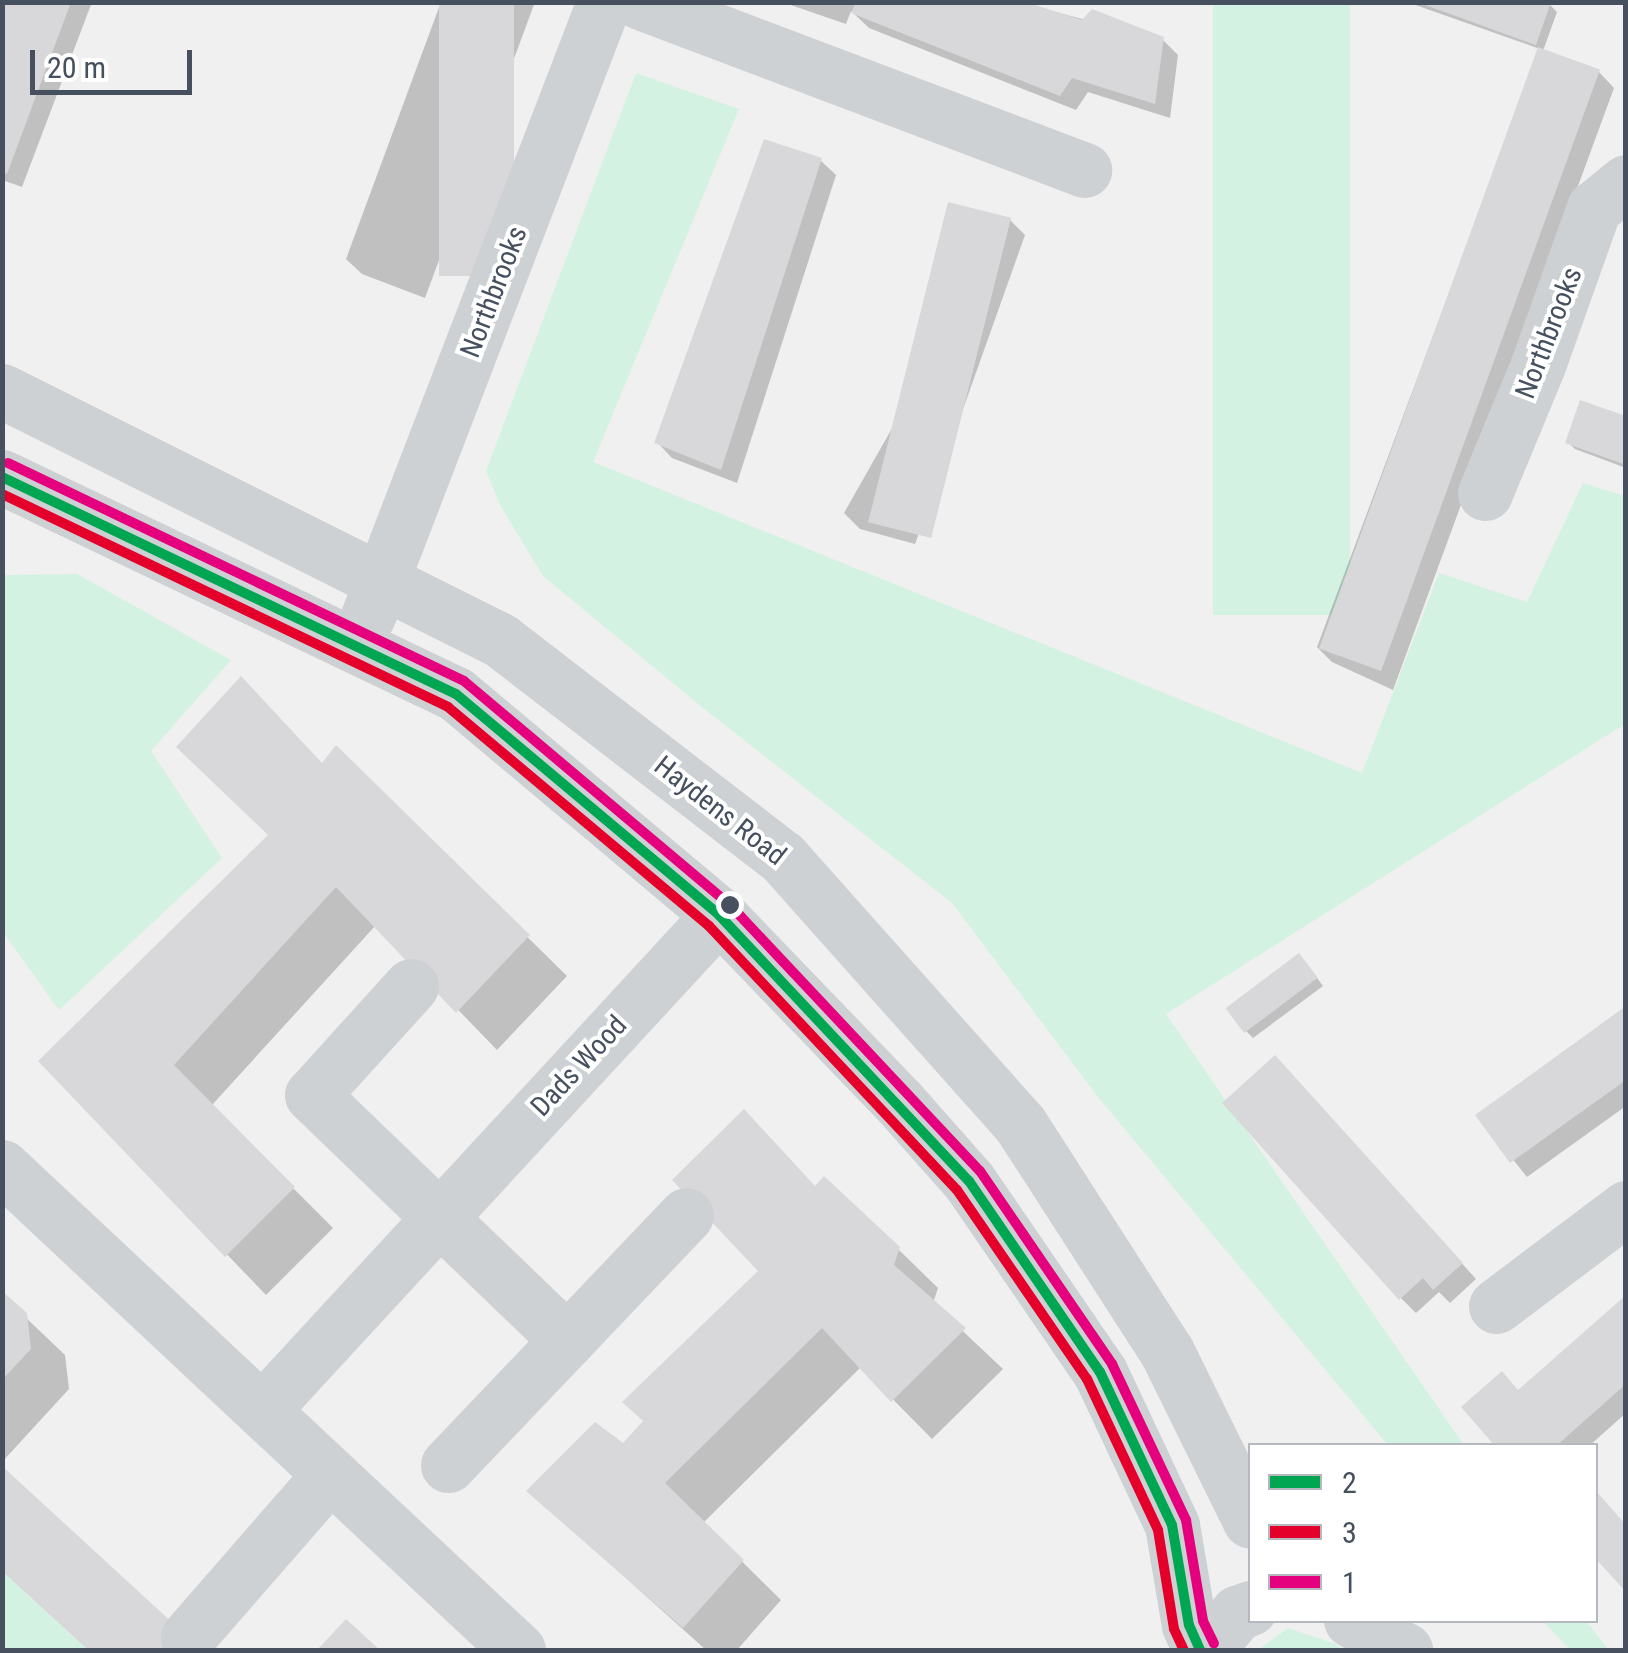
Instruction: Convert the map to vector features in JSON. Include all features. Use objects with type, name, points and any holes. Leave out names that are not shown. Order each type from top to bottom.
[{"type":"street","name":"Northbrooks","points":[[354,644],[384,582],[604,2]]},
{"type":"street","points":[[640,2],[1084,170]]},
{"type":"street","name":"Northbrooks","points":[[1485,493],[1538,365],[1594,208],[1626,182]]},
{"type":"street","name":"Haydens Road","points":[[2,391],[500,640],[782,857],[1020,1124],[1167,1352],[1248,1517]]},
{"type":"street","points":[[2,477],[456,694],[719,915],[899,1102],[969,1181],[1100,1372],[1172,1525],[1189,1624],[1204,1650],[1237,1614],[1248,1609]]},
{"type":"street","name":"Dads Wood","points":[[262,1410],[719,915]]},
{"type":"street","points":[[411,986],[312,1094],[567,1340]]},
{"type":"street","points":[[2,1167],[518,1650]]},
{"type":"street","points":[[1496,1306],[1626,1208]]},
{"type":"street","points":[[448,1465],[686,1215]]},
{"type":"street","points":[[188,1636],[330,1474]]},
{"type":"street","points":[[1356,1623],[1404,1650]]},
{"type":"green space","points":[[1213,2],[1350,2],[1350,615],[1213,615]]},
{"type":"green space","points":[[636,73],[739,109],[593,462],[1362,773],[1439,573],[1527,602],[1583,483],[1625,496],[1625,724],[1166,1014],[1463,1443],[1386,1443],[1098,1097],[952,903],[703,708],[543,576],[500,505],[486,471]]},
{"type":"green space","points":[[77,574],[231,660],[151,751],[222,858],[59,1010],[3,932],[2,579],[6,575]]},
{"type":"green space","points":[[2,1571],[68,1632],[88,1650],[3,1650]]},
{"type":"green space","points":[[1545,1623],[1588,1623],[1609,1650],[1570,1650]]},
{"type":"green space","points":[[1288,1628],[1336,1644],[1343,1650],[1258,1650]]},
{"type":"building","points":[[2,2],[71,2],[7,174],[2,172]]},
{"type":"building","points":[[439,2],[514,2],[514,276],[439,276]]},
{"type":"building","points":[[856,2],[1026,2],[1082,20],[1092,9],[1164,37],[1155,104],[1072,78],[1060,96],[851,13]]},
{"type":"building","points":[[1417,2],[1551,2],[1536,45]]},
{"type":"building","points":[[1538,47],[1600,70],[1381,671],[1319,648]]},
{"type":"building","points":[[764,139],[822,158],[721,470],[654,443]]},
{"type":"building","points":[[948,202],[1011,218],[931,538],[868,522]]},
{"type":"building","points":[[1580,400],[1626,416],[1626,465],[1565,443]]},
{"type":"building","points":[[241,676],[322,763],[336,745],[530,935],[456,1013],[336,887],[174,1065],[295,1187],[225,1257],[38,1061],[268,835],[176,747]]},
{"type":"building","points":[[1299,953],[1318,978],[1244,1033],[1226,1008]]},
{"type":"building","points":[[1626,1006],[1626,1080],[1510,1163],[1475,1115]]},
{"type":"building","points":[[1275,1055],[1463,1263],[1433,1290],[1423,1278],[1399,1300],[1222,1103]]},
{"type":"building","points":[[744,1109],[815,1186],[824,1176],[900,1247],[894,1265],[966,1328],[891,1402],[822,1328],[665,1483],[744,1560],[683,1628],[526,1491],[595,1422],[623,1443],[643,1421],[622,1402],[758,1271],[672,1180]]},
{"type":"building","points":[[2,1291],[27,1313],[31,1349],[2,1380]]},
{"type":"building","points":[[1626,1295],[1626,1384],[1559,1443],[1492,1443],[1461,1407],[1502,1371],[1518,1390]]},
{"type":"building","points":[[2,1466],[203,1650],[88,1650],[2,1571]]},
{"type":"building","points":[[1598,1493],[1626,1525],[1626,1592],[1598,1561]]},
{"type":"building","points":[[346,1619],[380,1650],[317,1650]]},
{"type":"transit line","name":"1","points":[[8,463],[464,681],[730,905],[980,1171],[1112,1364],[1186,1520],[1203,1621],[1214,1644]]},
{"type":"transit line","name":"2","points":[[2,477],[456,694],[719,915],[969,1181],[1100,1372],[1172,1525],[1189,1625],[1200,1650]]},
{"type":"transit line","name":"3","points":[[2,494],[448,707],[709,926],[957,1190],[1087,1379],[1158,1530],[1174,1629],[1184,1650]]}]
